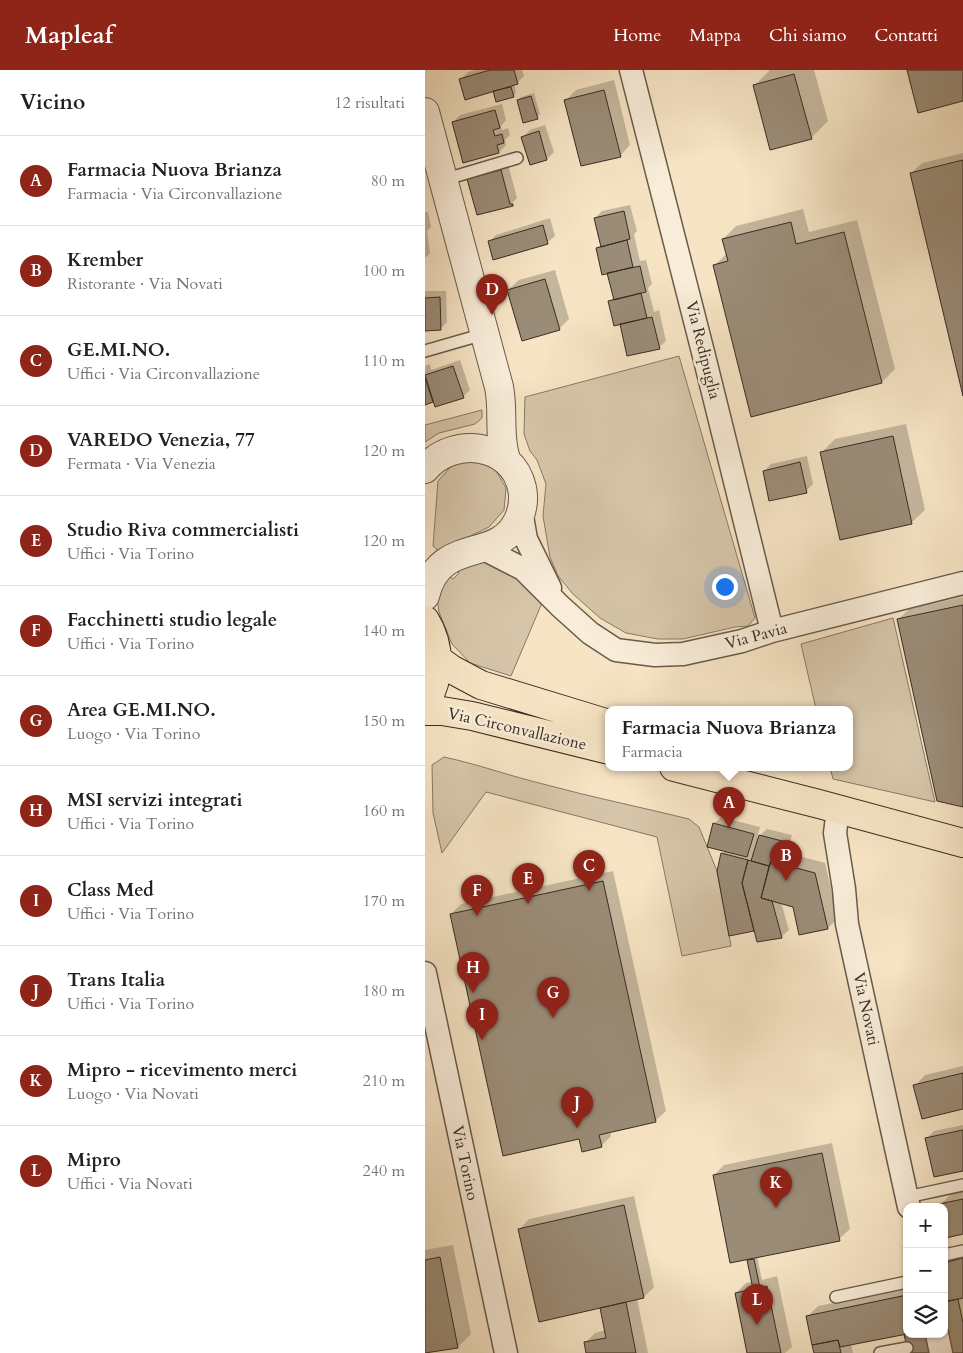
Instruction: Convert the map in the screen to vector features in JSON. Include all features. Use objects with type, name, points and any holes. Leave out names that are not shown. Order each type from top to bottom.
[{"type":"main road","points":[[425,620],[435,640],[437,660],[435,682],[425,704]]},
{"type":"main road","name":"Via Circonvallazione","points":[[437,660],[481,686],[605,723]]},
{"type":"main road","name":"Via Circonvallazione","points":[[425,711],[442,711],[473,716],[605,749]]},
{"type":"main road","points":[[690,771],[963,843]]},
{"type":"main road","points":[[744,771],[829,807]]},
{"type":"street","name":"Via Redipuglia","points":[[631,70],[706,362],[772,631]]},
{"type":"street","points":[[425,112],[501,396],[502,445],[506,459],[515,471],[521,484],[523,501],[519,518],[507,536],[495,544],[463,553],[448,560],[431,578],[425,596]]},
{"type":"street","points":[[426,467],[445,454],[463,449],[489,450],[506,459]]},
{"type":"street","name":"Via Pavia","points":[[521,511],[526,539],[559,606]]},
{"type":"street","name":"Via Pavia","points":[[482,548],[523,569],[590,634],[616,650],[655,655],[683,654],[742,641],[772,631],[963,583]]},
{"type":"street","name":"Via Novati","points":[[829,807],[844,889],[847,924],[908,1202]]},
{"type":"street","name":"Via Torino","points":[[425,973],[506,1353]]},
{"type":"lane","points":[[443,180],[517,158]]},
{"type":"lane","points":[[425,351],[484,334]]},
{"type":"lane","points":[[908,1202],[963,1185]]},
{"type":"lane","points":[[948,1254],[963,1251]]},
{"type":"lane","points":[[836,1297],[903,1283]]},
{"type":"lane","points":[[880,1353],[907,1348]]},
{"type":"shaded area","points":[[679,356],[755,618],[748,626],[735,627],[683,639],[658,639],[626,633],[600,618],[573,594],[558,576],[550,557],[543,516],[546,484],[524,434],[525,397]]},
{"type":"shaded area","points":[[482,410],[482,418],[475,424],[439,433],[425,442],[425,425]]},
{"type":"shaded area","points":[[475,460],[495,469],[506,488],[504,510],[489,527],[439,551],[433,546],[438,481],[453,464]]},
{"type":"shaded area","points":[[469,562],[487,562],[515,576],[542,603],[511,676],[470,663],[452,644],[439,612],[436,591],[444,573],[453,579],[459,573],[452,567]]},
{"type":"shaded area","points":[[893,618],[935,802],[833,779],[831,771],[853,771],[853,706],[815,706],[801,644]]},
{"type":"shaded area","points":[[444,757],[561,789],[689,819],[699,827],[717,871],[731,946],[682,956],[657,837],[486,792],[442,853],[433,813],[432,765]]},
{"type":"building","points":[[490,70],[514,70],[518,84],[465,100],[459,79]]},
{"type":"building","points":[[907,70],[963,70],[963,101],[918,113]]},
{"type":"building","points":[[794,74],[812,139],[770,150],[753,85]]},
{"type":"building","points":[[511,87],[514,97],[496,102],[493,91]]},
{"type":"building","points":[[604,90],[621,157],[581,166],[564,100]]},
{"type":"building","points":[[531,96],[538,119],[523,123],[517,100]]},
{"type":"building","points":[[495,110],[500,128],[493,130],[495,136],[502,134],[504,143],[497,145],[499,153],[463,163],[452,122]]},
{"type":"building","points":[[539,131],[547,160],[530,165],[521,137]]},
{"type":"building","points":[[963,160],[963,396],[910,173]]},
{"type":"building","points":[[501,170],[510,204],[513,204],[513,206],[477,215],[467,179]]},
{"type":"building","points":[[624,211],[630,239],[601,247],[594,218]]},
{"type":"building","points":[[791,222],[796,244],[844,232],[882,383],[751,417],[713,265],[728,261],[722,239]]},
{"type":"building","points":[[543,225],[548,244],[493,260],[488,241]]},
{"type":"building","points":[[627,240],[633,267],[602,275],[596,248]]},
{"type":"building","points":[[640,266],[646,292],[614,300],[607,273]]},
{"type":"building","points":[[545,279],[560,330],[522,341],[507,290]]},
{"type":"building","points":[[641,293],[647,318],[614,326],[608,301]]},
{"type":"building","points":[[440,297],[441,330],[425,331],[425,298]]},
{"type":"building","points":[[652,317],[660,349],[627,356],[620,324]]},
{"type":"building","points":[[453,366],[464,398],[435,407],[425,375]]},
{"type":"building","points":[[425,378],[433,402],[425,405]]},
{"type":"building","points":[[893,436],[912,524],[840,540],[820,452]]},
{"type":"building","points":[[800,462],[807,493],[769,501],[763,471]]},
{"type":"building","points":[[963,605],[963,807],[937,801],[897,619]]},
{"type":"building","points":[[713,823],[754,834],[747,857],[707,847]]},
{"type":"building","points":[[759,835],[786,842],[779,863],[771,861],[769,866],[751,861]]},
{"type":"building","points":[[721,853],[748,860],[742,883],[754,931],[729,936],[717,871]]},
{"type":"building","points":[[748,860],[769,866],[761,898],[772,901],[782,938],[757,942],[742,883]]},
{"type":"building","points":[[771,861],[815,873],[828,929],[799,935],[793,907],[761,898]]},
{"type":"building","points":[[603,881],[656,1122],[599,1135],[602,1147],[582,1152],[579,1139],[503,1156],[450,914]]},
{"type":"building","points":[[963,1073],[963,1109],[922,1119],[913,1085]]},
{"type":"building","points":[[963,1130],[963,1171],[934,1177],[925,1138]]},
{"type":"building","points":[[822,1153],[840,1241],[730,1263],[713,1175]]},
{"type":"building","points":[[963,1199],[963,1234],[948,1238],[948,1203],[944,1203]]},
{"type":"building","points":[[624,1205],[644,1298],[539,1322],[518,1229]]},
{"type":"building","points":[[440,1257],[458,1348],[425,1353],[425,1260]]},
{"type":"building","points":[[963,1258],[963,1298],[948,1301],[948,1293],[948,1262]]},
{"type":"building","points":[[754,1259],[760,1288],[753,1289],[747,1260]]},
{"type":"building","points":[[767,1286],[781,1353],[747,1353],[735,1293]]},
{"type":"building","points":[[903,1296],[903,1335],[840,1347],[838,1340],[812,1345],[806,1316]]},
{"type":"building","points":[[958,1299],[963,1323],[963,1353],[950,1353],[946,1338],[948,1338],[948,1301]]},
{"type":"building","points":[[626,1302],[636,1353],[586,1353],[584,1342],[606,1338],[600,1308]]},
{"type":"building","points":[[905,1338],[927,1338],[930,1353],[908,1353]]},
{"type":"building","points":[[838,1340],[841,1353],[814,1353],[812,1345]]},
{"type":"place","name":"VAREDO Venezia, 77","points":[[492,315]]},
{"type":"place","name":"Farmacia Nuova Brianza","points":[[729,828]]},
{"type":"place","name":"Krember","points":[[786,881]]},
{"type":"place","name":"GE.MI.NO.","points":[[589,891]]},
{"type":"place","name":"Studio Riva commercialisti","points":[[528,904]]},
{"type":"place","name":"Facchinetti studio legale","points":[[477,916]]},
{"type":"place","name":"MSI servizi integrati","points":[[473,993]]},
{"type":"place","name":"Area GE.MI.NO.","points":[[553,1018]]},
{"type":"place","name":"Class Med","points":[[482,1040]]},
{"type":"place","name":"Trans Italia","points":[[577,1128]]},
{"type":"place","name":"Mipro - ricevimento merci","points":[[776,1208]]},
{"type":"place","name":"Mipro","points":[[757,1325]]}]
